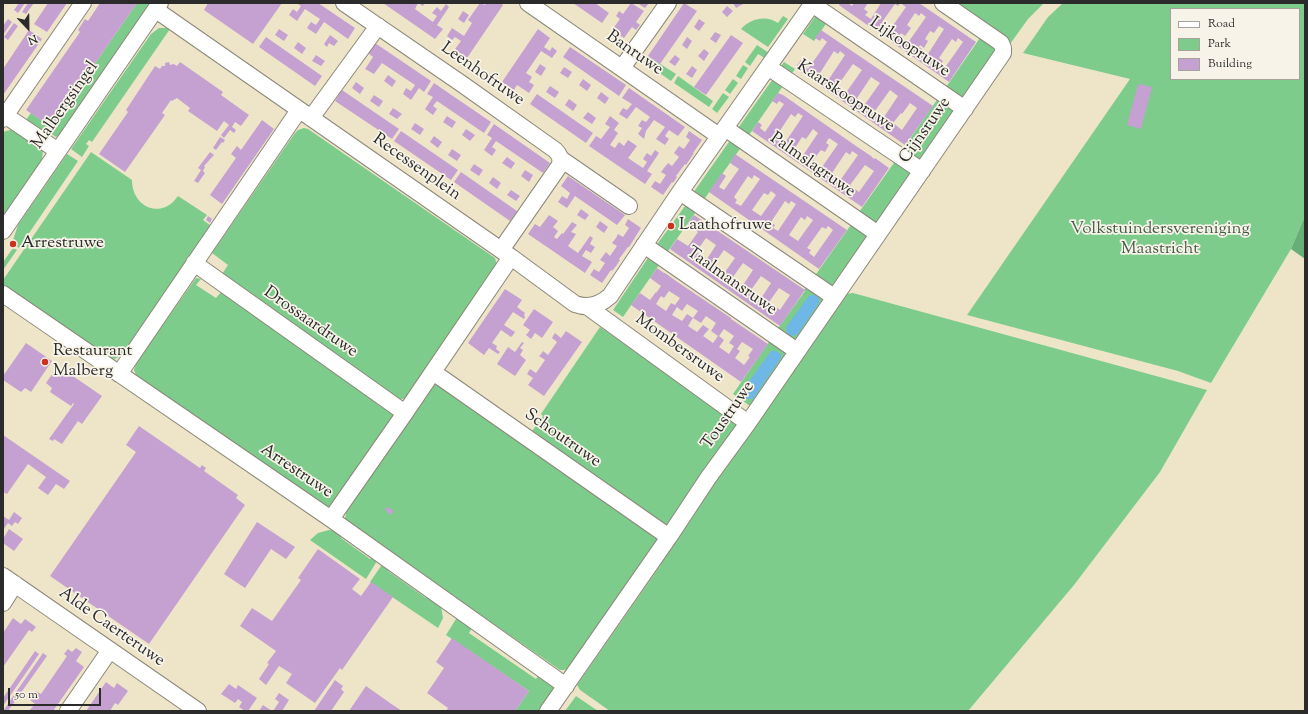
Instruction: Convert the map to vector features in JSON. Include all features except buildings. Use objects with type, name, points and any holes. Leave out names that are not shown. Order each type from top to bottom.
[{"type":"street","points":[[58,151],[4,116],[82,3]]},
{"type":"street","name":"Leenhofruwe","points":[[344,3],[555,150],[560,155],[561,159],[629,206]]},
{"type":"street","name":"Banruwe","points":[[528,3],[622,68],[722,132]]},
{"type":"street","points":[[622,68],[668,3]]},
{"type":"street","name":"Cijnsruwe","points":[[834,297],[1003,53],[1001,43],[943,3]]},
{"type":"street","points":[[588,307],[601,303],[610,296],[680,192],[812,4]]},
{"type":"street","name":"Lijkoopruwe","points":[[812,4],[965,109]]},
{"type":"street","name":"Recessenplein","points":[[158,6],[305,114],[506,253],[576,304],[588,307]]},
{"type":"street","name":"Malbergsingel","points":[[3,231],[158,6]]},
{"type":"street","points":[[119,374],[194,263],[305,114],[378,26]]},
{"type":"street","name":"Kaarskoopruwe","points":[[768,67],[922,171]]},
{"type":"street","name":"Palmslagruwe","points":[[722,132],[878,234]]},
{"type":"street","points":[[331,519],[433,372],[560,165],[561,159]]},
{"type":"street","points":[[680,192],[834,297]]},
{"type":"street","name":"Taalmansruwe","points":[[644,245],[797,351]]},
{"type":"street","name":"Drossaardruwe","points":[[194,263],[405,414]]},
{"type":"street","name":"Arrestruwe","points":[[3,294],[331,519],[566,686]]},
{"type":"street","name":"Toustruwe","points":[[548,711],[834,297]]},
{"type":"street","name":"Mombersruwe","points":[[588,307],[748,423]]},
{"type":"street","name":"Schoutruwe","points":[[433,372],[669,537]]},
{"type":"street","points":[[3,603],[9,580]]},
{"type":"street","name":"Alde Caerteruwe","points":[[9,580],[198,711]]},
{"type":"street","points":[[68,711],[110,650]]},
{"type":"green space","points":[[137,3],[151,3],[60,134],[56,137],[49,132],[47,135],[26,120],[31,113],[51,127]]},
{"type":"green space","points":[[951,3],[1044,3],[1028,19],[1010,44]]},
{"type":"green space","name":"Volkstuindersvereniging Maastricht","points":[[1063,3],[1305,3],[1305,216],[1291,249],[1211,383],[1178,371],[967,315],[1130,79],[1023,53],[1048,17]]},
{"type":"green space","points":[[817,14],[828,21],[814,41],[803,34]]},
{"type":"green space","points":[[783,16],[788,19],[768,47],[741,29],[749,22],[764,18],[778,23]]},
{"type":"green space","points":[[159,28],[170,29],[92,142],[89,140],[86,144],[89,146],[82,157],[71,149],[151,34]]},
{"type":"green space","points":[[982,35],[998,47],[964,100],[944,90]]},
{"type":"green space","points":[[757,45],[769,53],[766,59],[758,54],[750,66],[745,62]]},
{"type":"green space","points":[[648,56],[676,74],[671,81],[644,62]]},
{"type":"green space","points":[[784,62],[795,69],[790,76],[779,69]]},
{"type":"green space","points":[[743,65],[748,68],[741,79],[736,76]]},
{"type":"green space","points":[[678,76],[713,101],[709,107],[674,83]]},
{"type":"green space","points":[[775,76],[785,83],[747,138],[736,131]]},
{"type":"green space","points":[[733,79],[738,83],[730,94],[725,90]]},
{"type":"green space","points":[[723,93],[729,97],[717,113],[712,109]]},
{"type":"green space","points":[[939,97],[955,110],[923,162],[900,153]]},
{"type":"green space","points":[[12,127],[43,150],[42,160],[3,217],[3,132],[10,130]]},
{"type":"green space","points":[[304,128],[308,129],[495,258],[497,265],[406,398],[399,400],[220,277],[228,265],[212,253],[295,133]]},
{"type":"green space","points":[[731,139],[742,146],[703,201],[693,193]]},
{"type":"green space","points":[[91,152],[132,180],[133,190],[142,204],[149,208],[164,208],[178,196],[207,215],[203,220],[214,228],[124,357],[121,355],[115,359],[109,358],[3,285],[3,280]]},
{"type":"green space","points":[[67,154],[78,161],[19,248],[12,243],[18,225]]},
{"type":"green space","points":[[896,160],[912,174],[878,225],[857,215]]},
{"type":"green space","points":[[688,202],[698,209],[666,254],[655,247]]},
{"type":"green space","points":[[1305,216],[1305,259],[1291,249]]},
{"type":"green space","points":[[853,222],[869,236],[832,287],[814,277]]},
{"type":"green space","points":[[13,248],[17,250],[3,270],[3,262]]},
{"type":"green space","points":[[650,255],[661,262],[623,317],[613,310]]},
{"type":"green space","points":[[196,278],[201,279],[196,285],[216,298],[221,292],[394,414],[332,505],[328,507],[324,506],[136,375],[134,370],[136,363]]},
{"type":"green space","points":[[808,285],[824,299],[795,341],[776,331]]},
{"type":"green space","points":[[853,293],[1207,390],[1160,472],[1074,585],[968,711],[610,711],[580,690],[577,685],[660,566],[658,561],[845,294]]},
{"type":"green space","points":[[600,327],[731,417],[737,424],[667,526],[530,434],[543,416],[541,414]]},
{"type":"green space","points":[[771,339],[787,353],[750,406],[733,394]]},
{"type":"green space","points":[[435,383],[659,536],[567,669],[560,670],[347,522],[345,519],[346,514],[343,512]]},
{"type":"green space","points":[[329,530],[336,531],[340,534],[341,538],[370,559],[374,558],[377,561],[366,579],[310,540],[318,533]]},
{"type":"green space","points":[[381,566],[387,566],[388,571],[426,598],[431,597],[441,606],[443,618],[438,628],[370,582]]},
{"type":"green space","points":[[460,618],[473,626],[469,633],[536,679],[541,672],[555,688],[543,711],[515,711],[529,691],[446,635],[456,619]]},
{"type":"green space","points":[[576,696],[598,711],[565,711]]},
{"type":"water","points":[[813,295],[819,298],[819,303],[797,335],[790,336],[786,331],[787,326],[809,296]]},
{"type":"water","points":[[771,351],[776,351],[781,354],[781,358],[753,399],[746,399],[742,391]]},
{"type":"place","name":"Laathofruwe","points":[[671,226]]},
{"type":"place","name":"Arrestruwe","points":[[13,244]]},
{"type":"place","name":"Restaurant Malberg","points":[[45,362]]}]
